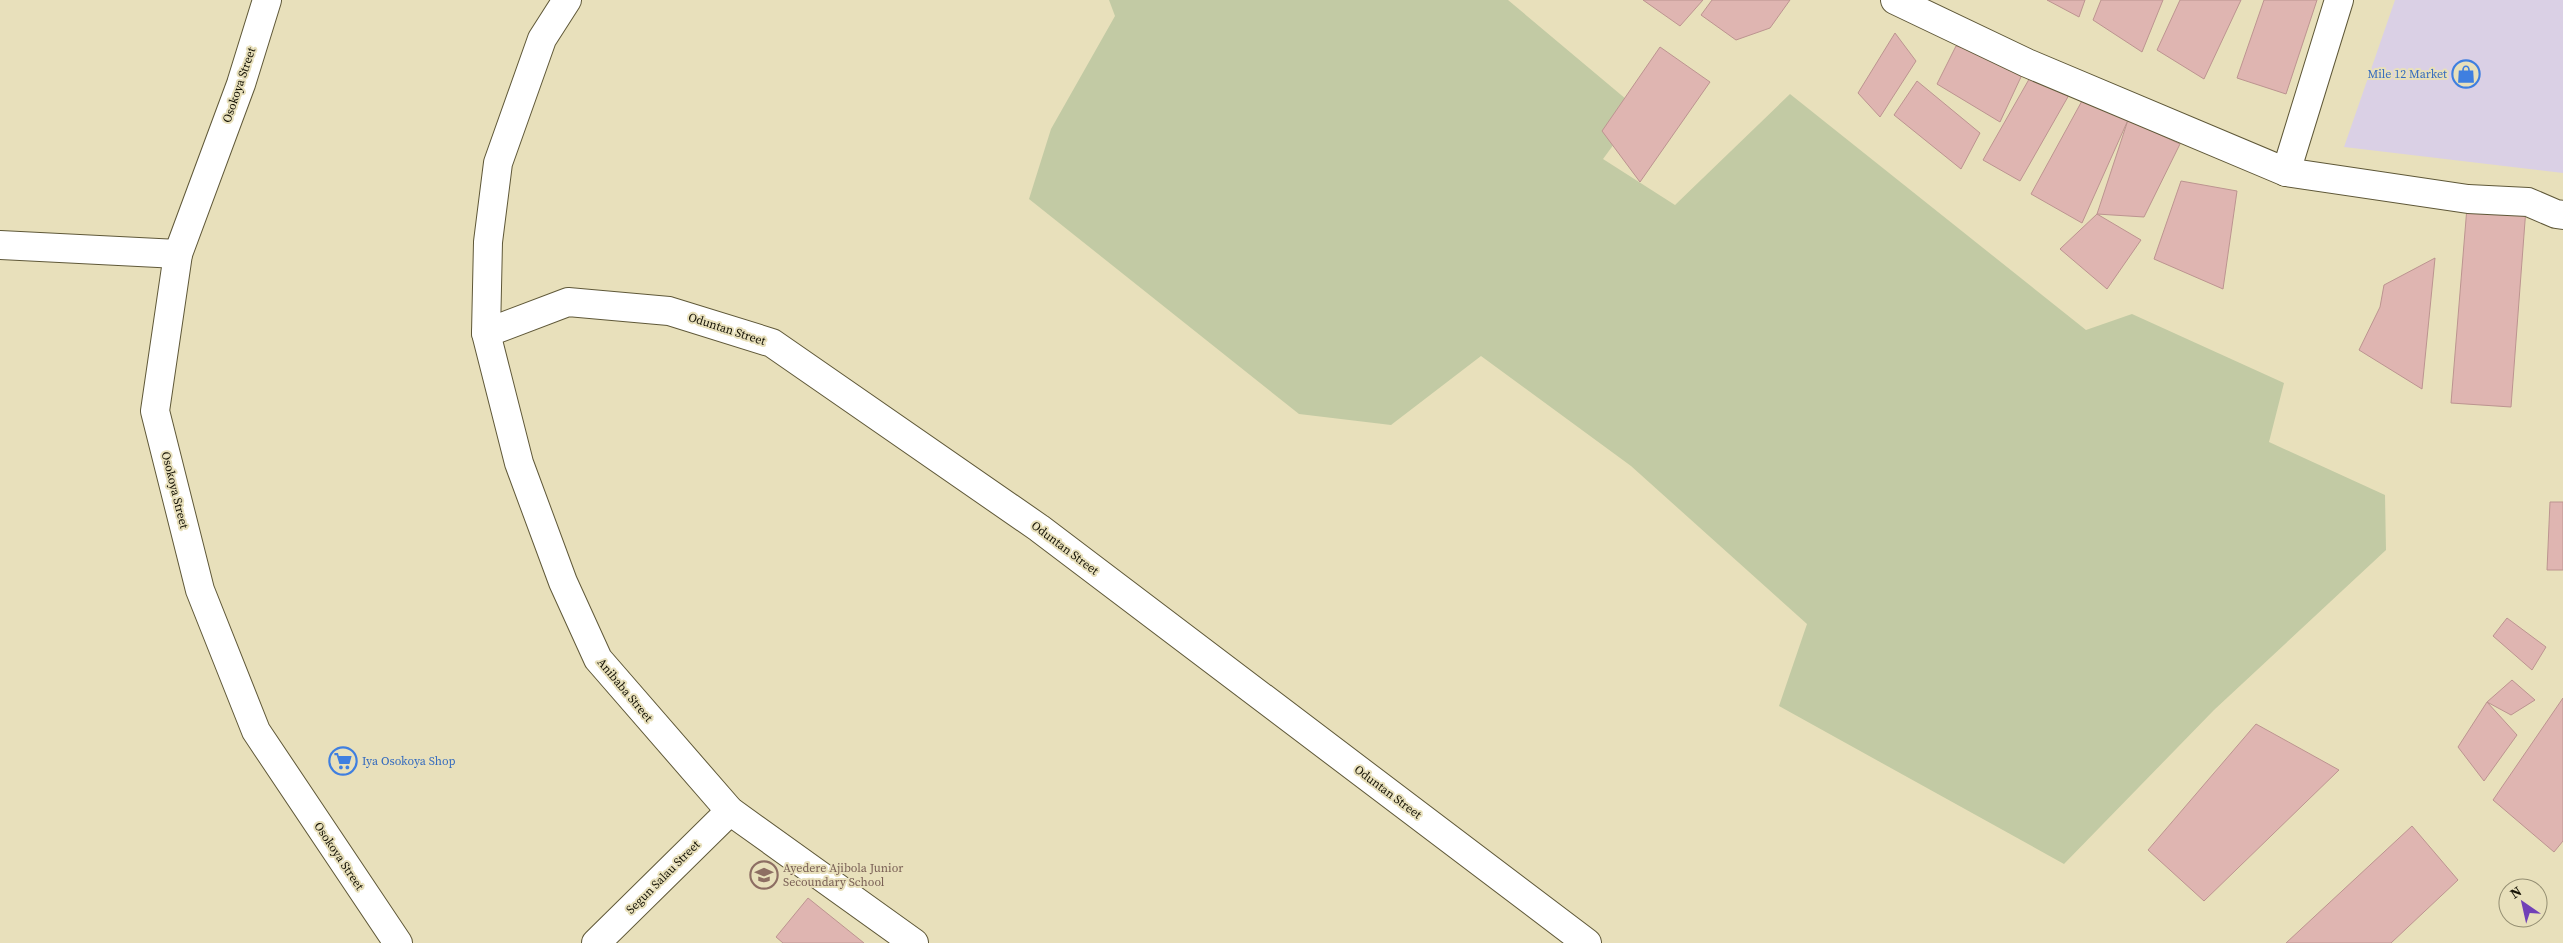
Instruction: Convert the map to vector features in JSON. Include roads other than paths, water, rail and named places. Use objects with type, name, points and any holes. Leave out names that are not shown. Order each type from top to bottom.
[{"type":"street","name":"Osokoya Street","points":[[267,0],[240,84],[178,254],[155,411],[200,590],[256,731],[398,943]]},
{"type":"street","name":"Anibaba Street","points":[[566,0],[542,39],[498,163],[488,242],[486,333],[519,463],[563,582],[598,659],[730,811],[914,943]]},
{"type":"street","points":[[1895,0],[2027,63],[2286,172],[2468,199],[2528,202],[2563,215]]},
{"type":"street","points":[[2286,172],[2339,0]]},
{"type":"street","points":[[0,245],[178,254]]},
{"type":"street","name":"Oduntan Street","points":[[486,333],[568,302],[669,311],[772,344],[1039,528],[1587,943]]},
{"type":"street","name":"Segun Salau Street","points":[[596,943],[730,811]]},
{"type":"place","name":"Mile 12 Market","points":[[2466,74]]},
{"type":"place","name":"Iya Osokoya Shop","points":[[343,761]]},
{"type":"place","name":"Ayedere Ajibola Junior Secoundary School","points":[[764,875]]}]
